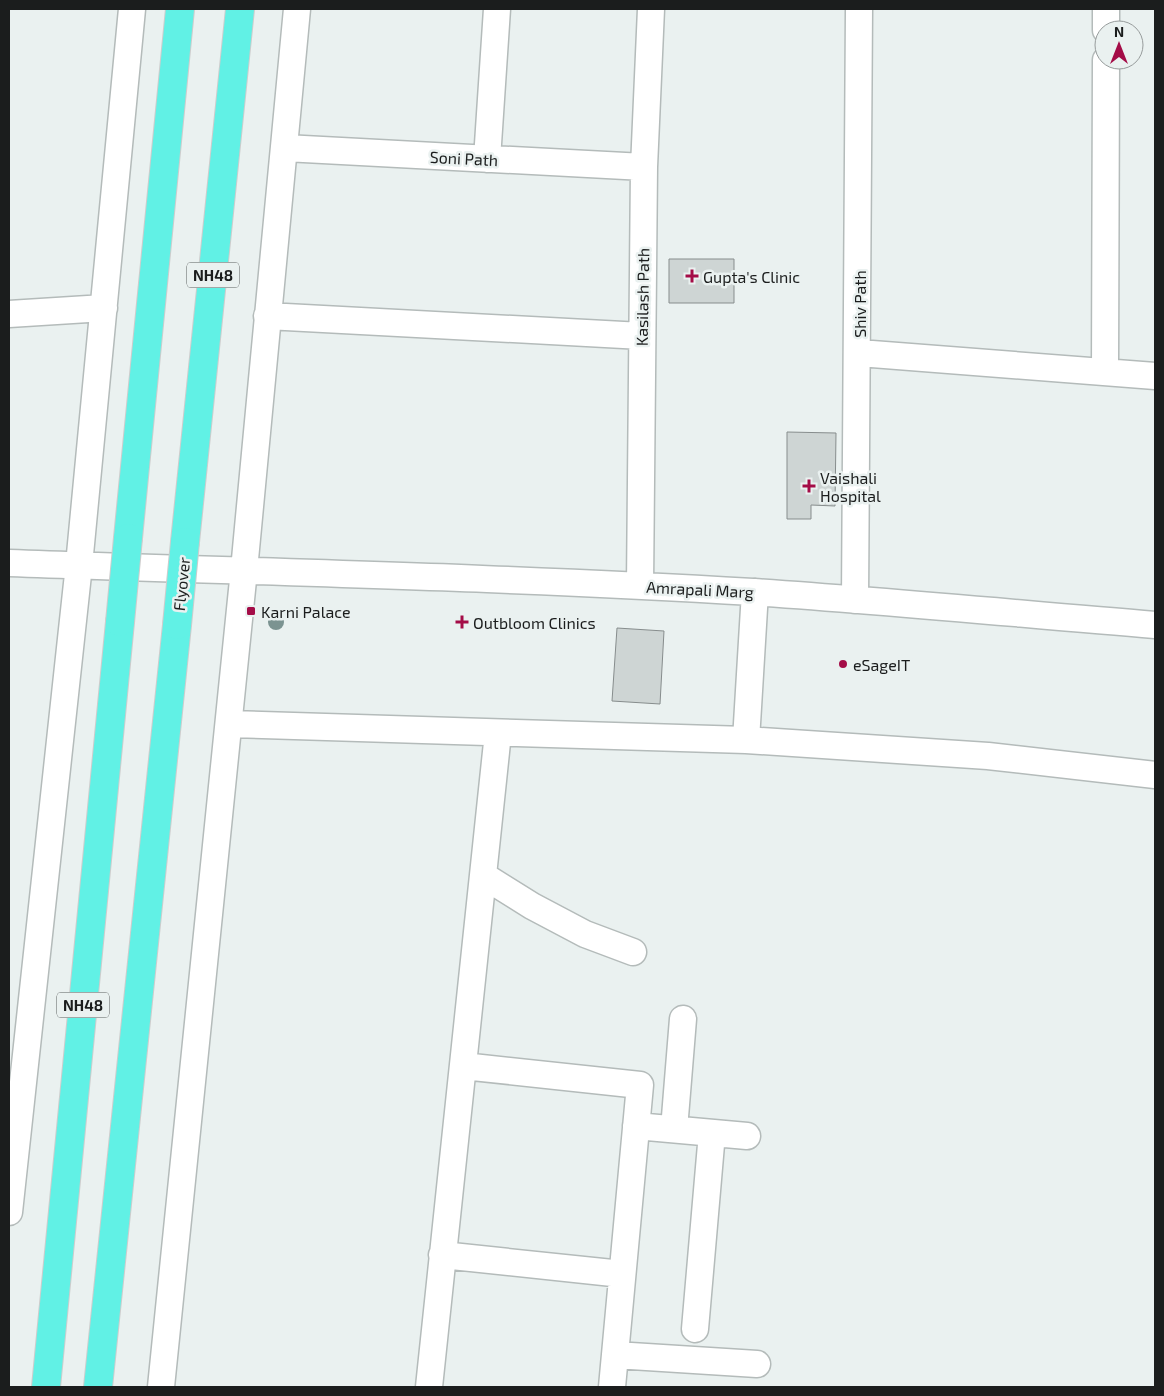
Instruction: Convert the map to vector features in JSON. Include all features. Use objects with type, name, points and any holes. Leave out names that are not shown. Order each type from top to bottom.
[{"type":"highway","name":"NH48","points":[[46,1387],[180,9]]},
{"type":"highway","name":"Flyover","points":[[98,1387],[240,9]]},
{"type":"street","points":[[9,1212],[79,565],[132,9]]},
{"type":"street","points":[[161,1387],[229,724],[297,9]]},
{"type":"street","points":[[487,159],[497,9]]},
{"type":"street","name":"Kasilash Path","points":[[640,586],[644,167],[651,9]]},
{"type":"street","name":"Shiv Path","points":[[855,600],[859,353],[859,9]]},
{"type":"street","points":[[1105,372],[1106,70]]},
{"type":"street","name":"Soni Path","points":[[285,148],[644,167]]},
{"type":"street","points":[[9,314],[104,308]]},
{"type":"street","points":[[267,316],[642,336]]},
{"type":"street","points":[[859,353],[1155,376]]},
{"type":"street","name":"Amrapali Marg","points":[[9,563],[244,570],[755,592],[1155,625]]},
{"type":"street","points":[[746,740],[755,592]]},
{"type":"street","points":[[229,724],[746,740],[988,756],[1155,775]]},
{"type":"street","points":[[429,1387],[498,732]]},
{"type":"street","points":[[484,876],[532,906],[585,934],[633,952]]},
{"type":"street","points":[[674,1129],[683,1019]]},
{"type":"street","points":[[463,1066],[640,1085],[612,1387]]},
{"type":"street","points":[[636,1126],[747,1136]]},
{"type":"street","points":[[695,1329],[712,1133]]},
{"type":"street","points":[[442,1255],[622,1274]]},
{"type":"street","points":[[615,1355],[757,1364]]},
{"type":"building","points":[[669,259],[734,259],[734,303],[669,303]]},
{"type":"building","points":[[787,432],[836,433],[835,506],[811,505],[811,519],[787,519]]},
{"type":"building","points":[[617,628],[664,631],[660,704],[612,701]]},
{"type":"place","name":"Gupta's Clinic","points":[[692,276]]},
{"type":"place","name":"Vaishali Hospital","points":[[809,486]]},
{"type":"place","name":"Karni Palace","points":[[251,611]]},
{"type":"place","name":"Outbloom Clinics","points":[[462,622]]},
{"type":"place","name":"eSageIT","points":[[843,664]]}]
